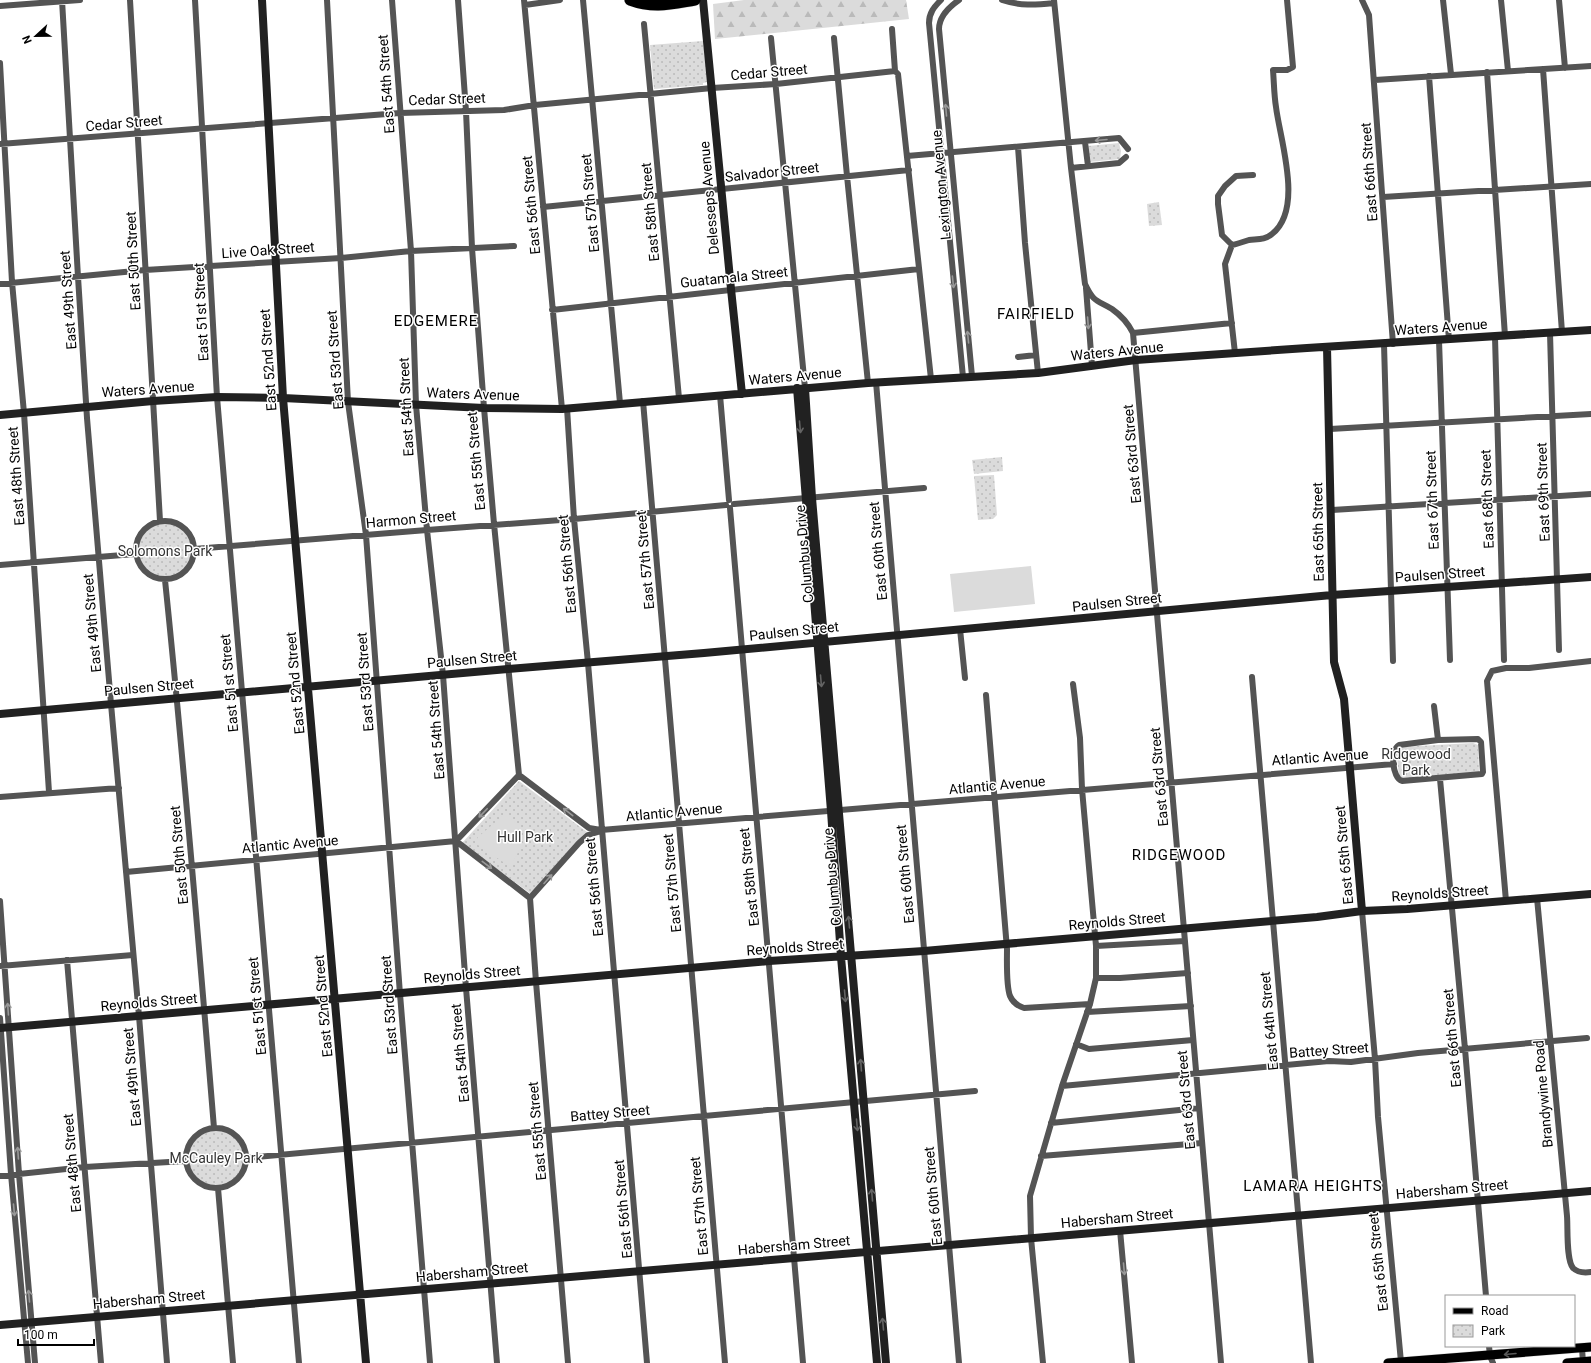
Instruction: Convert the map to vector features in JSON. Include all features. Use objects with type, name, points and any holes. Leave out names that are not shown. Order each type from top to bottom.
[{"type":"highway","points":[[630,0],[644,5],[662,5],[695,0]]},
{"type":"main road","points":[[1388,1363],[1426,1359],[1492,1359],[1587,1348]]},
{"type":"main road","points":[[1414,1363],[1426,1359]]},
{"type":"main road","points":[[1567,1363],[1585,1362]]},
{"type":"street","points":[[0,6],[80,0]]},
{"type":"street","name":"East 50th Street","points":[[130,0],[160,521]]},
{"type":"street","name":"East 51st Street","points":[[195,0],[217,397],[241,692],[270,1004],[299,1363]]},
{"type":"street","name":"East 52nd Street","points":[[262,0],[267,123],[283,398],[366,1363]]},
{"type":"street","name":"East 53rd Street","points":[[327,0],[348,402],[366,535],[400,994],[430,1363]]},
{"type":"street","name":"East 54th Street","points":[[392,0],[411,251],[416,405],[427,530],[443,675],[466,988],[497,1363]]},
{"type":"street","name":"East 55th Street","points":[[458,0],[466,111],[472,248],[484,408],[519,775]]},
{"type":"street","points":[[524,3],[560,0]]},
{"type":"street","name":"East 57th Street","points":[[583,0],[620,403]]},
{"type":"street","name":"Delesseps Avenue","points":[[703,0],[742,394]]},
{"type":"street","name":"Lexington Avenue","points":[[941,0],[929,16],[952,266],[967,377]]},
{"type":"street","name":"Lexington Avenue","points":[[959,0],[945,12],[939,22],[939,29],[961,265],[967,377]]},
{"type":"street","points":[[1002,0],[1020,5],[1034,6],[1054,1],[1068,143],[1085,284],[1092,366]]},
{"type":"street","points":[[1232,245],[1249,240],[1263,239],[1273,233],[1282,221],[1287,208],[1289,190],[1276,106],[1273,70],[1287,70],[1293,67],[1287,0]]},
{"type":"street","name":"East 66th Street","points":[[1362,0],[1369,15],[1375,80],[1392,344]]},
{"type":"street","points":[[1443,0],[1451,74]]},
{"type":"street","points":[[1501,0],[1508,71]]},
{"type":"street","points":[[1559,0],[1565,68]]},
{"type":"street","name":"East 49th Street","points":[[62,1],[78,277],[98,558],[139,1016],[167,1363]]},
{"type":"street","name":"East 56th Street","points":[[524,3],[552,310],[564,408],[588,663],[647,1363]]},
{"type":"street","name":"East 58th Street","points":[[644,24],[679,398]]},
{"type":"street","points":[[892,29],[895,71],[898,74],[931,379]]},
{"type":"street","points":[[930,29],[939,29]]},
{"type":"street","points":[[771,38],[796,282],[801,388]]},
{"type":"street","name":"East 60th Street","points":[[834,38],[839,77],[857,275],[885,492],[959,1363]]},
{"type":"street","name":"East 48th Street","points":[[0,63],[3,144],[12,282],[24,413],[49,792]]},
{"type":"street","points":[[1375,80],[1591,66]]},
{"type":"street","points":[[1543,69],[1562,332]]},
{"type":"street","name":"Cedar Street","points":[[3,144],[400,113],[504,110],[534,105],[712,88],[776,84],[895,71]]},
{"type":"street","points":[[1487,72],[1505,336]]},
{"type":"street","points":[[1429,76],[1449,340]]},
{"type":"street","points":[[907,156],[1119,138],[1128,149]]},
{"type":"street","points":[[1085,142],[1088,166]]},
{"type":"street","points":[[1018,147],[1025,243],[1038,373]]},
{"type":"street","points":[[1071,168],[1119,163],[1126,158]]},
{"type":"street","name":"Salvador Street","points":[[543,207],[908,170]]},
{"type":"street","points":[[1232,245],[1222,235],[1218,196],[1225,186],[1236,176],[1253,175]]},
{"type":"street","points":[[1383,197],[1591,184]]},
{"type":"street","points":[[1232,245],[1225,264],[1235,353]]},
{"type":"street","name":"Live Oak Street","points":[[0,284],[145,270],[341,258],[411,251],[514,246]]},
{"type":"street","points":[[952,266],[961,265]]},
{"type":"street","name":"Guatamala Street","points":[[552,310],[919,268]]},
{"type":"street","points":[[1085,284],[1094,299],[1100,304],[1112,309],[1122,317],[1128,323],[1133,333],[1232,324]]},
{"type":"street","name":"Waters Avenue","points":[[0,415],[153,401],[217,397],[283,398],[484,408],[564,408],[872,382],[1038,373],[1136,360],[1591,330]]},
{"type":"street","name":"East 63rd Street","points":[[1133,333],[1221,1363]]},
{"type":"street","name":"East 69th Street","points":[[1550,333],[1559,650]]},
{"type":"street","name":"East 68th Street","points":[[1495,337],[1496,419],[1500,500],[1504,660]]},
{"type":"street","name":"East 67th Street","points":[[1439,340],[1450,660]]},
{"type":"street","points":[[1384,344],[1393,661]]},
{"type":"street","name":"East 65th Street","points":[[1327,347],[1332,510],[1334,662],[1344,699],[1375,1059],[1378,1117],[1401,1362]]},
{"type":"street","points":[[1018,357],[1036,355]]},
{"type":"street","name":"Columbus Drive","points":[[801,388],[835,810],[852,956],[867,1252],[876,1363]]},
{"type":"street","name":"East 58th Street","points":[[720,395],[803,1363]]},
{"type":"street","name":"East 57th Street","points":[[643,401],[725,1363]]},
{"type":"street","points":[[1330,429],[1591,414]]},
{"type":"street","name":"Harmon Street","points":[[194,549],[494,524],[574,519],[924,488]]},
{"type":"street","points":[[1332,510],[1591,494]]},
{"type":"street","points":[[160,521],[168,521],[178,524],[184,528],[192,539],[194,549],[192,561],[186,571],[172,579],[165,580],[156,579],[145,573],[138,563],[136,544],[141,533],[147,526],[160,521]]},
{"type":"street","points":[[0,566],[136,554]]},
{"type":"street","name":"Paulsen Street","points":[[0,714],[377,680],[665,657],[821,641],[1332,595],[1591,577]]},
{"type":"street","name":"East 50th Street","points":[[165,580],[192,865],[214,1128]]},
{"type":"street","points":[[960,629],[965,678]]},
{"type":"street","points":[[1506,901],[1487,681],[1492,671],[1506,668],[1529,668],[1591,661]]},
{"type":"street","name":"East 64th Street","points":[[1252,677],[1310,1363]]},
{"type":"street","points":[[1043,1363],[1031,1238],[1030,1196],[1050,1123],[1090,1004],[1096,978],[1096,946],[1082,789],[1080,738],[1073,684]]},
{"type":"street","points":[[986,695],[1010,996],[1017,1005],[1024,1008],[1090,1004]]},
{"type":"street","points":[[1434,706],[1438,740]]},
{"type":"street","points":[[1478,739],[1481,742],[1482,774],[1440,779],[1398,780],[1396,777],[1394,764],[1394,750],[1397,746],[1438,740],[1478,739]]},
{"type":"street","name":"Atlantic Avenue","points":[[519,775],[589,828],[602,830],[1394,764]]},
{"type":"street","points":[[519,775],[456,841],[530,898]]},
{"type":"street","name":"East 66th Street","points":[[1440,779],[1486,1295]]},
{"type":"street","points":[[0,797],[49,792],[119,788]]},
{"type":"street","name":"Columbus Drive","points":[[835,810],[842,957],[876,1252],[886,1363]]},
{"type":"street","name":"Atlantic Avenue","points":[[530,898],[588,835],[602,830]]},
{"type":"street","name":"Atlantic Avenue","points":[[126,872],[456,841]]},
{"type":"street","name":"Reynolds Street","points":[[3,1027],[204,1011],[691,968],[924,951],[1362,912],[1591,894]]},
{"type":"street","name":"East 55th Street","points":[[530,898],[568,1363]]},
{"type":"street","name":"Brandywine Road","points":[[1537,898],[1567,1216],[1569,1258],[1572,1266],[1582,1273],[1591,1272]]},
{"type":"street","points":[[0,901],[3,1027],[11,1174],[27,1323],[36,1363]]},
{"type":"street","points":[[1096,946],[1185,941]]},
{"type":"street","points":[[2,966],[133,955]]},
{"type":"street","name":"East 48th Street","points":[[67,960],[101,1363]]},
{"type":"street","points":[[1096,978],[1120,978],[1188,973]]},
{"type":"street","points":[[1087,1012],[1191,1006]]},
{"type":"street","points":[[0,1018],[3,1027],[19,1174],[28,1363]]},
{"type":"street","name":"Battey Street","points":[[1062,1086],[1285,1065],[1375,1059],[1587,1038]]},
{"type":"street","points":[[1076,1044],[1089,1049],[1193,1040]]},
{"type":"street","name":"Battey Street","points":[[246,1158],[975,1091]]},
{"type":"street","points":[[1050,1123],[1199,1108]]},
{"type":"street","points":[[214,1128],[231,1132],[237,1137],[245,1150],[246,1158],[245,1166],[238,1179],[232,1184],[218,1188],[203,1186],[196,1181],[191,1175],[186,1161],[186,1153],[192,1140],[198,1134],[214,1128]]},
{"type":"street","points":[[1041,1156],[1202,1143]]},
{"type":"street","points":[[0,1176],[84,1167],[186,1161]]},
{"type":"street","points":[[218,1188],[234,1363]]},
{"type":"street","name":"Habersham Street","points":[[0,1325],[1591,1191]]},
{"type":"street","points":[[1120,1230],[1132,1363]]},
{"type":"street","points":[[1489,1347],[1492,1359]]},
{"type":"street","points":[[1585,1362],[1587,1348]]},
{"type":"green space","points":[[744,0],[906,0],[909,19],[715,39],[713,4]]},
{"type":"green space","points":[[703,41],[707,82],[703,83],[703,85],[654,89],[650,45]]},
{"type":"green space","points":[[1119,143],[1121,151],[1120,159],[1089,162],[1088,146]]},
{"type":"green space","points":[[1159,202],[1162,225],[1149,226],[1147,204]]},
{"type":"green space","points":[[1002,457],[1003,471],[974,474],[972,460]]},
{"type":"green space","points":[[994,475],[997,515],[993,519],[978,520],[974,476]]},
{"type":"green space","name":"Solomons Park","points":[[159,521],[171,521],[186,529],[194,544],[194,556],[186,571],[171,579],[159,579],[144,571],[136,556],[136,544],[144,529]]},
{"type":"green space","points":[[1031,566],[1035,604],[954,612],[950,574]]},
{"type":"green space","name":"Ridgewood Park","points":[[1473,743],[1478,745],[1479,772],[1403,779],[1399,777],[1397,755],[1398,749],[1401,747]]},
{"type":"green space","name":"Hull Park","points":[[519,781],[587,832],[531,894],[462,843]]},
{"type":"green space","points":[[505,814],[516,824],[520,838],[517,854],[509,866],[478,845],[476,841],[478,837]]},
{"type":"green space","name":"McCauley Park","points":[[216,1128],[233,1133],[241,1141],[246,1158],[241,1175],[233,1183],[216,1188],[199,1183],[191,1175],[186,1158],[191,1141],[199,1133]]},
{"type":"district","name":"FAIRFIELD","points":[[1036,314]]},
{"type":"district","name":"EDGEMERE","points":[[436,321]]},
{"type":"district","name":"RIDGEWOOD","points":[[1179,855]]},
{"type":"district","name":"LAMARA HEIGHTS","points":[[1313,1186]]}]
